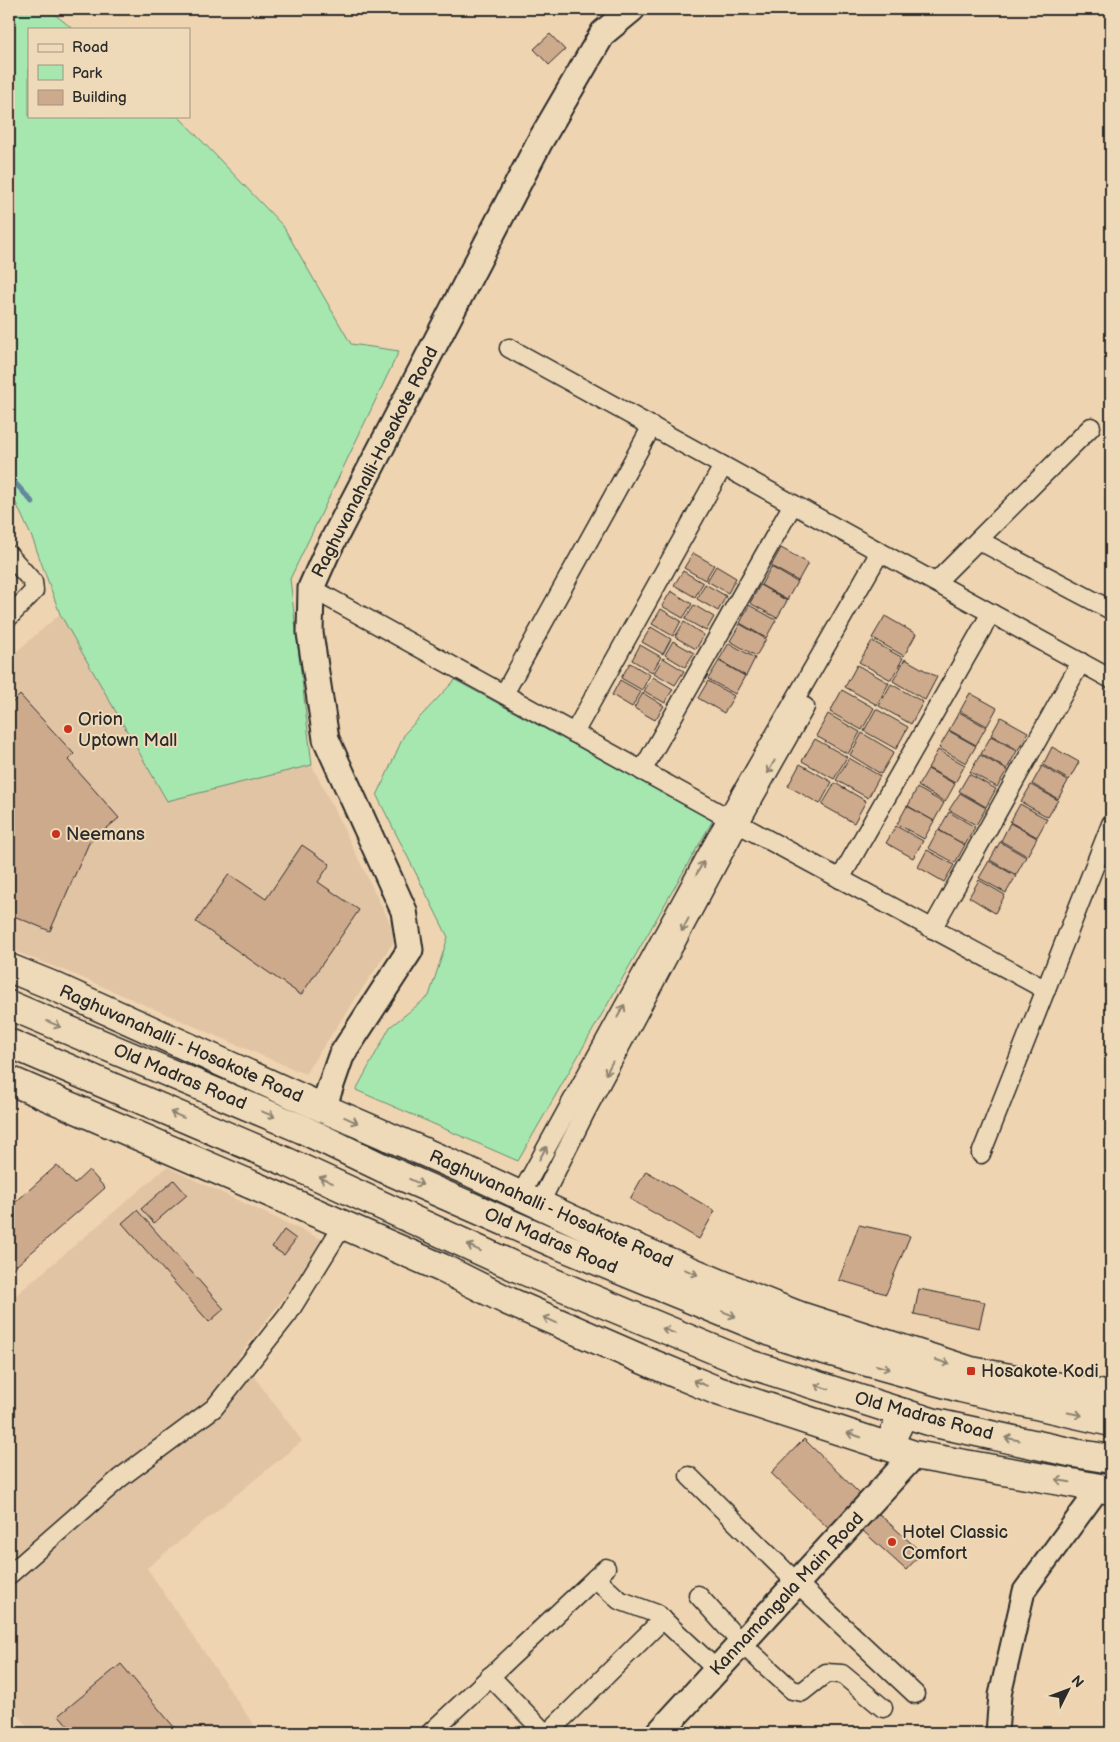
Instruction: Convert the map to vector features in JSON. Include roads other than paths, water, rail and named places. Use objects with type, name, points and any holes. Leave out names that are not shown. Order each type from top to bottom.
[{"type":"main road","name":"Raghuvanahalli-Hosakote Road","points":[[323,1108],[341,1056],[410,950],[404,911],[326,739],[310,633],[311,588],[327,552],[539,144],[603,32],[632,9]]},
{"type":"main road","name":"Raghuvanahalli - Hosakote Road","points":[[9,968],[52,985],[691,1272],[792,1326],[971,1371],[1111,1396]]},
{"type":"main road","name":"Old Madras Road","points":[[9,1005],[302,1129],[383,1168],[554,1243],[792,1326],[807,1345],[961,1388],[1111,1422]]},
{"type":"main road","name":"Old Madras Road","points":[[9,1042],[287,1162],[518,1268],[749,1364],[944,1425],[1074,1453],[1111,1459]]},
{"type":"main road","points":[[9,1080],[442,1268],[508,1301],[718,1391],[914,1455],[1105,1489]]},
{"type":"main road","points":[[888,1446],[904,1413]]},
{"type":"main road","name":"Kannamangala Main Road","points":[[659,1733],[914,1455]]},
{"type":"street","points":[[509,348],[1111,679]]},
{"type":"street","points":[[504,694],[652,426]]},
{"type":"street","points":[[936,582],[1091,427]]},
{"type":"street","points":[[574,733],[723,466]]},
{"type":"street","points":[[642,771],[793,504]]},
{"type":"street","points":[[978,540],[1111,610]]},
{"type":"street","points":[[530,1200],[733,821],[885,554]]},
{"type":"street","points":[[9,555],[33,582],[34,591],[9,617]]},
{"type":"street","points":[[311,588],[733,821],[1046,990]]},
{"type":"street","points":[[840,879],[991,613]]},
{"type":"street","points":[[932,929],[1081,662]]},
{"type":"street","points":[[981,1154],[1111,824]]},
{"type":"street","points":[[9,1575],[120,1478],[214,1408],[288,1314],[343,1225]]},
{"type":"street","points":[[688,1476],[797,1583],[915,1694]]},
{"type":"street","points":[[997,1733],[1000,1695],[1024,1591],[1105,1489]]},
{"type":"street","points":[[430,1733],[600,1573],[619,1600],[645,1609],[663,1618],[717,1670]]},
{"type":"street","points":[[698,1595],[741,1643],[792,1690],[802,1692],[826,1673],[842,1674],[883,1708]]},
{"type":"street","points":[[490,1676],[546,1733],[663,1618]]},
{"type":"waterway","points":[[9,476],[33,503]]},
{"type":"place","name":"Orion Uptown Mall","points":[[68,729]]},
{"type":"place","name":"Neemans","points":[[56,834]]},
{"type":"place","name":"Hosakote Kodi","points":[[971,1371]]},
{"type":"place","name":"Hotel Classic Comfort","points":[[892,1542]]}]
